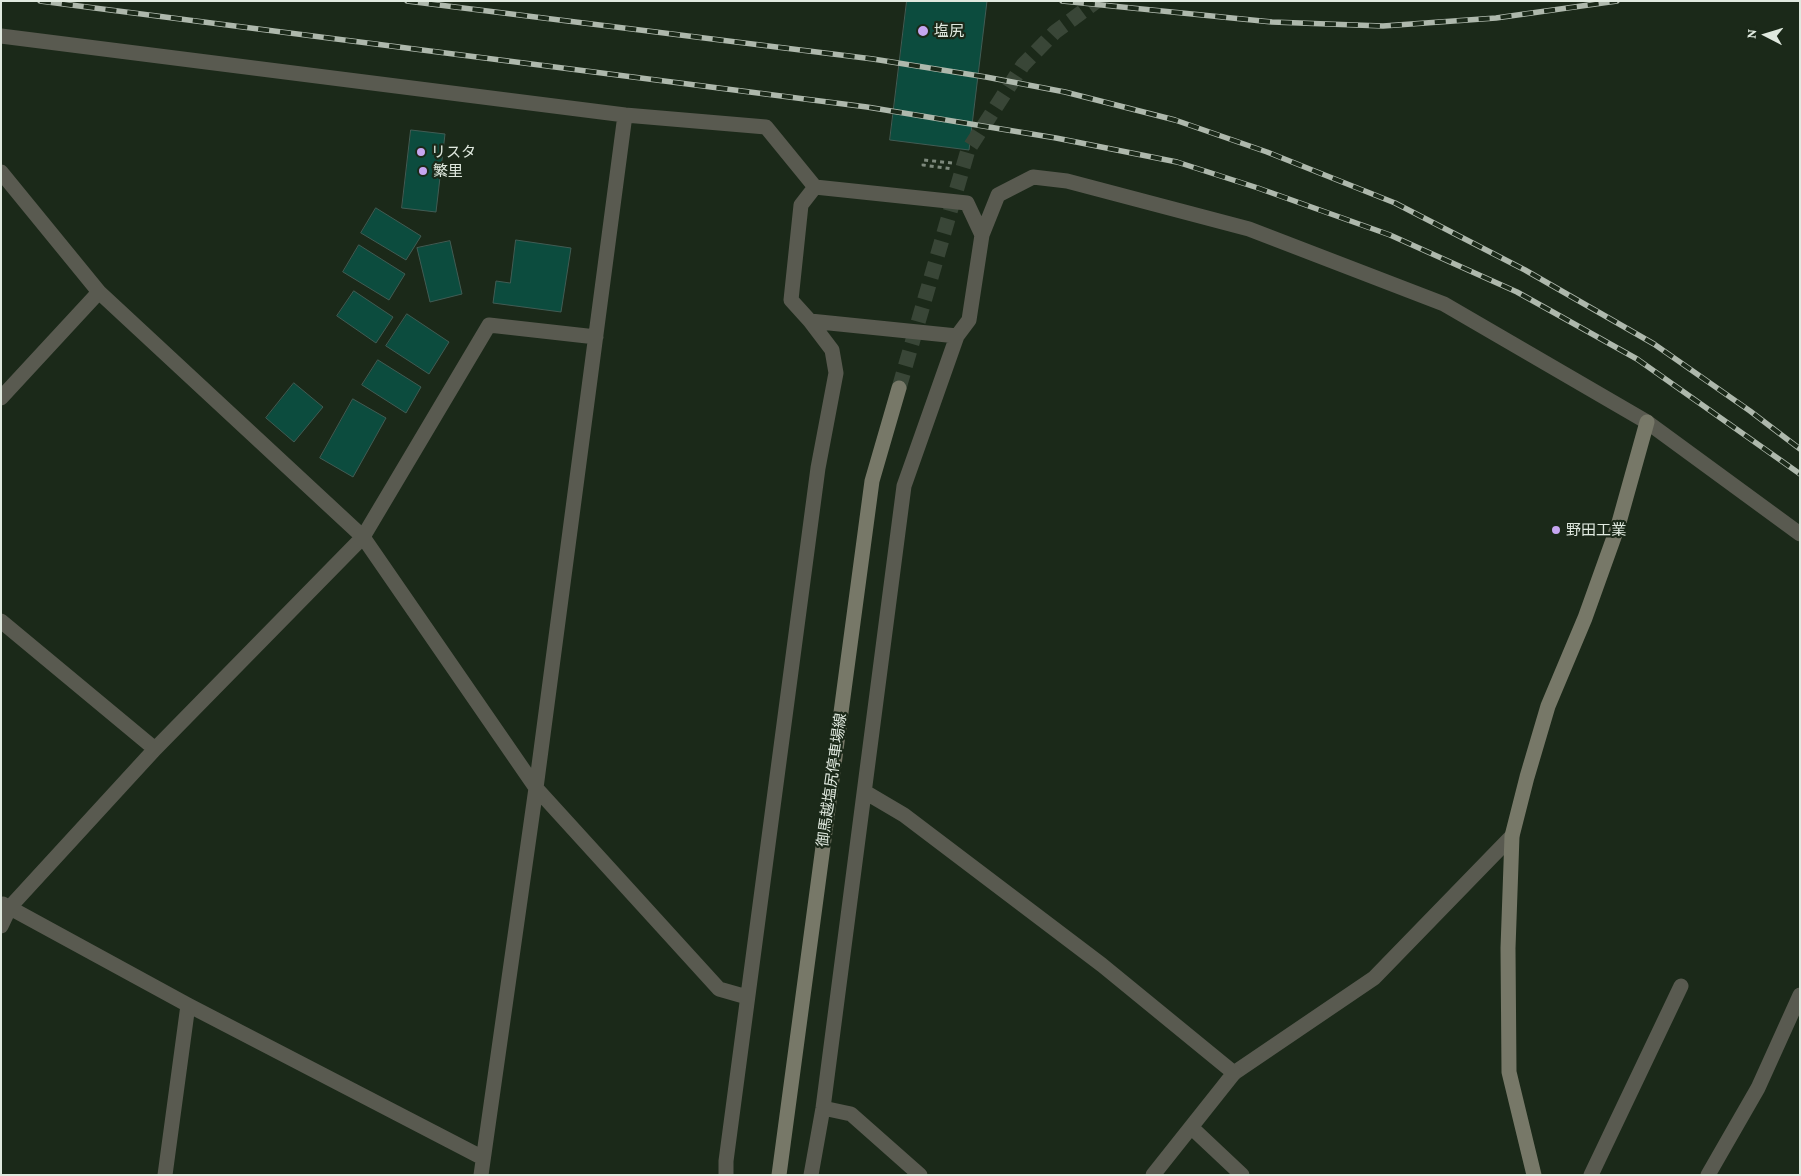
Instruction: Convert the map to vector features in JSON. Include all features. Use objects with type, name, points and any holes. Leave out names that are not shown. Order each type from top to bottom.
[{"type":"main road","name":"御馬越塩尻停車場線","points":[[779,1175],[872,481],[899,388]]},
{"type":"main road","points":[[1534,1175],[1509,1072],[1508,948],[1512,836],[1548,706],[1585,618],[1618,526],[1647,422]]},
{"type":"street","points":[[1,36],[625,115],[766,127],[815,187],[967,203],[982,234]]},
{"type":"street","points":[[481,1175],[536,788],[625,115]]},
{"type":"street","points":[[1,172],[100,292],[363,537],[536,788],[719,989],[747,997]]},
{"type":"street","points":[[812,1175],[823,1108],[904,486],[957,336],[969,320],[982,234],[998,195],[1033,177],[1067,181],[1249,229],[1444,304],[1647,422],[1800,534]]},
{"type":"street","points":[[726,1175],[726,1161],[747,997],[818,468],[836,373],[832,350],[791,300],[802,205],[815,187]]},
{"type":"street","points":[[1,398],[100,292]]},
{"type":"street","points":[[810,321],[957,336]]},
{"type":"street","points":[[1,926],[6,905],[363,537],[489,325],[596,337]]},
{"type":"street","points":[[1,621],[156,749]]},
{"type":"street","points":[[865,792],[904,815],[1102,965],[1234,1072]]},
{"type":"street","points":[[1153,1175],[1234,1072],[1374,978],[1512,836]]},
{"type":"street","points":[[6,905],[188,1005],[483,1158]]},
{"type":"street","points":[[1591,1175],[1681,986]]},
{"type":"street","points":[[1708,1175],[1758,1088],[1800,995]]},
{"type":"street","points":[[166,1175],[188,1005]]},
{"type":"street","points":[[823,1108],[851,1114],[920,1175]]},
{"type":"street","points":[[1191,1127],[1242,1175]]},
{"type":"path","points":[[952,163],[924,160],[923,165],[953,169]]},
{"type":"building","points":[[907,1],[987,1],[969,150],[890,140]]},
{"type":"building","name":"繁里","points":[[411,130],[445,134],[436,212],[402,208]]},
{"type":"building","points":[[376,208],[421,236],[406,260],[361,233]]},
{"type":"building","points":[[516,240],[571,248],[561,312],[493,303],[496,281],[510,283]]},
{"type":"building","points":[[450,241],[462,294],[430,302],[417,248]]},
{"type":"building","points":[[359,245],[405,274],[389,300],[343,272]]},
{"type":"building","points":[[354,291],[393,317],[376,343],[337,316]]},
{"type":"building","points":[[407,314],[449,342],[429,374],[386,346]]},
{"type":"building","points":[[378,360],[421,387],[406,413],[362,385]]},
{"type":"building","points":[[294,383],[323,407],[294,442],[266,418]]},
{"type":"building","points":[[353,399],[386,418],[353,477],[320,458]]},
{"type":"tunnel","points":[[899,388],[968,150],[1023,65],[1055,32],[1097,1]]},
{"type":"railway","points":[[40,1],[867,107],[1056,138],[1177,162],[1258,188],[1390,235],[1517,292],[1637,359],[1800,474]]},
{"type":"railway","points":[[407,1],[873,59],[1065,92],[1175,120],[1267,152],[1395,203],[1525,270],[1654,344],[1750,411],[1800,449]]},
{"type":"railway","points":[[1062,1],[1272,22],[1383,26],[1496,18],[1617,1]]},
{"type":"place","name":"塩尻","points":[[923,31]]},
{"type":"place","name":"リスタ","points":[[421,152]]},
{"type":"place","name":"繁里","points":[[423,171]]},
{"type":"place","name":"野田工業","points":[[1556,530]]}]
